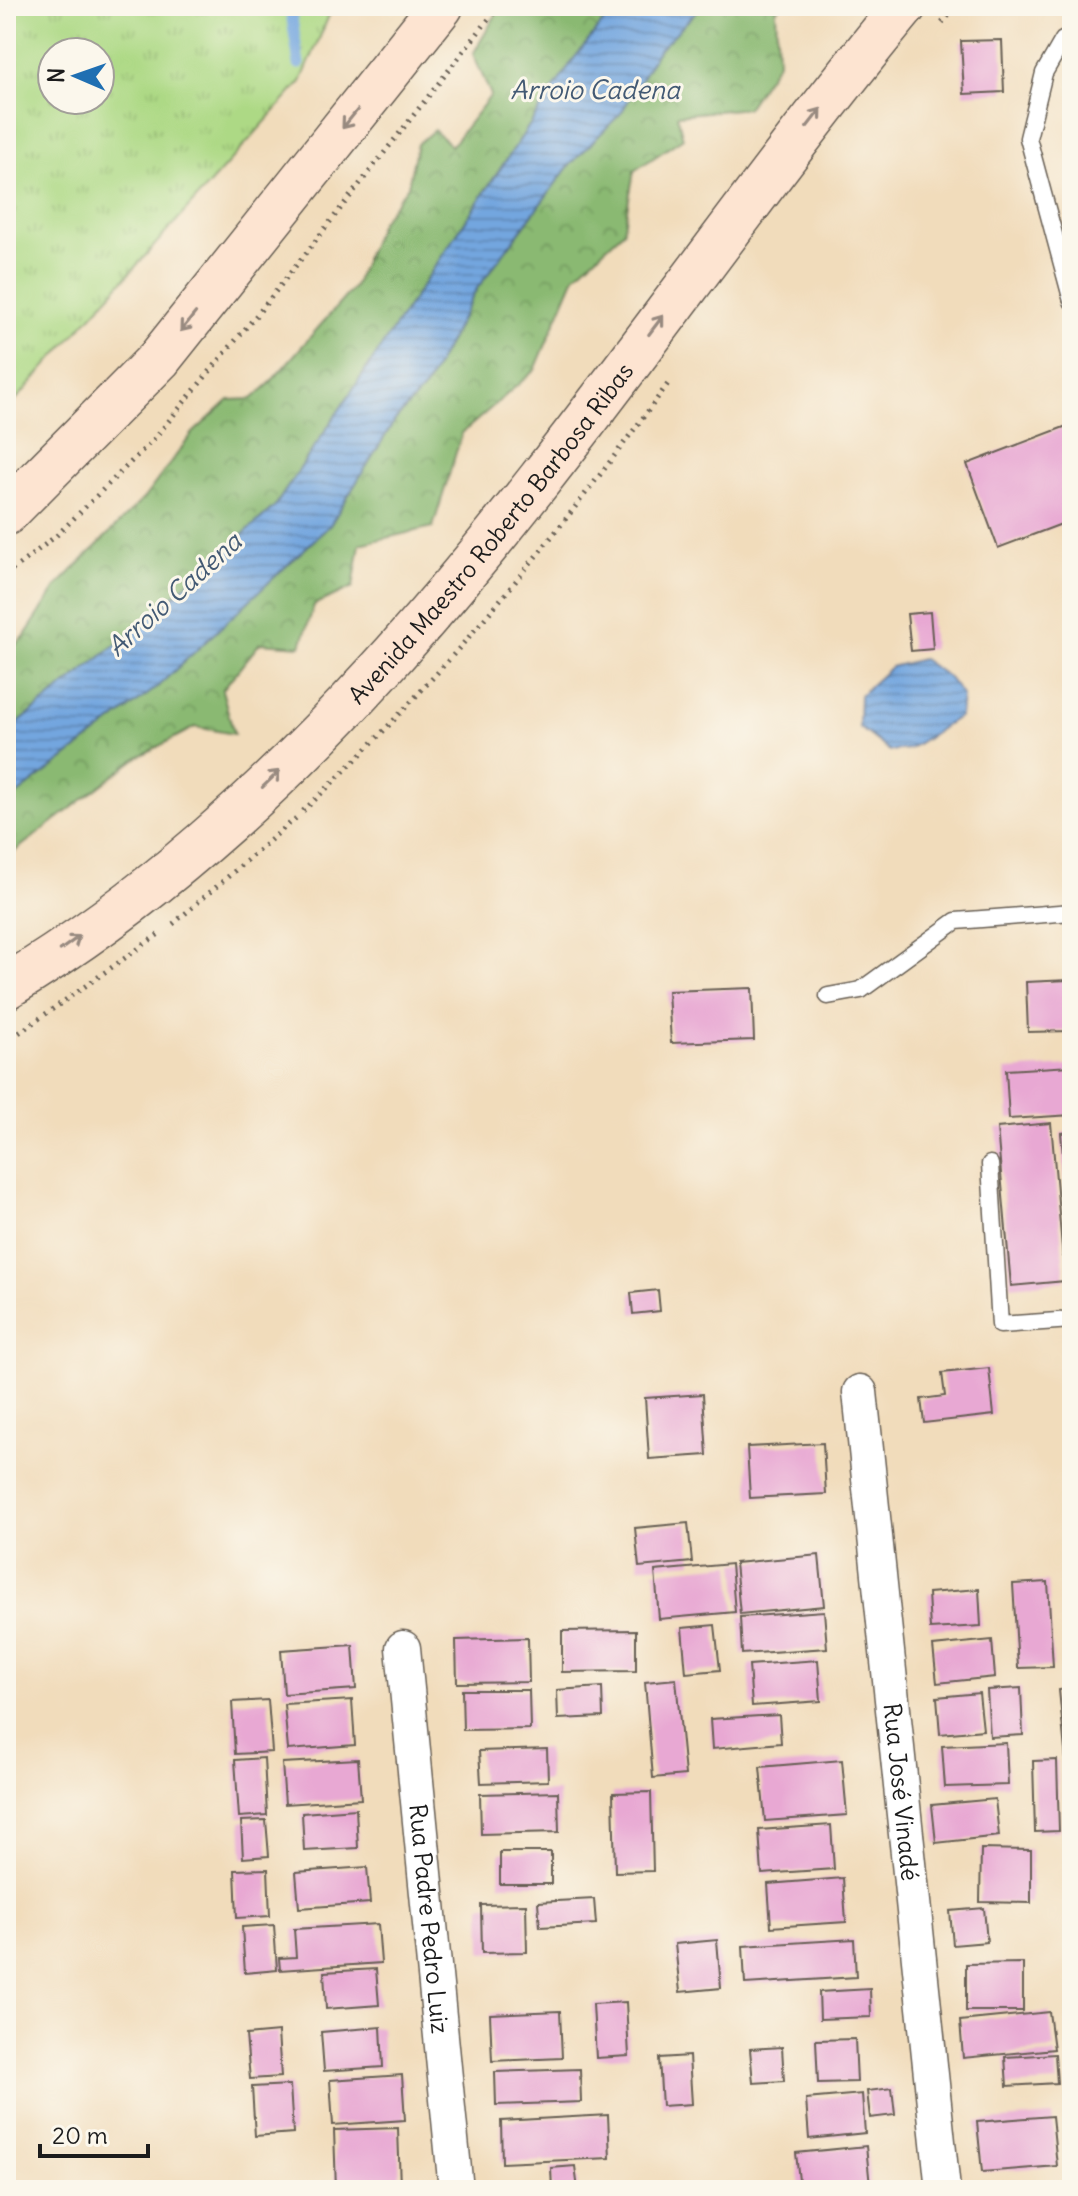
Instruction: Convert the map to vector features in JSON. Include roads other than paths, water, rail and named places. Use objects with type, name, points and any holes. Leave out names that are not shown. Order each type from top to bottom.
[{"type":"main road","points":[[6,513],[159,359],[441,6]]},
{"type":"main road","name":"Avenida Maestro Roberto Barbosa Ribas","points":[[6,987],[146,889],[209,838],[362,690],[452,589],[534,486],[757,191],[904,6]]},
{"type":"street","name":"Rua José Vinadé","points":[[860,1392],[943,2190]]},
{"type":"street","name":"Rua Padre Pedro Luiz","points":[[403,1648],[456,2190]]},
{"type":"lane","points":[[1072,36],[1063,40],[1044,73],[1028,138],[1072,301]]},
{"type":"lane","points":[[828,996],[861,990],[956,921],[1072,912]]},
{"type":"lane","points":[[990,1164],[1000,1325],[1072,1320]]},
{"type":"water","name":"Arroio Cadena","points":[[616,6],[702,6],[657,52],[621,113],[568,167],[476,290],[426,386],[395,420],[330,525],[156,688],[6,803],[6,733],[142,624],[275,506],[573,60]]},
{"type":"water","points":[[922,659],[948,677],[962,695],[960,716],[909,749],[890,751],[859,727],[860,695],[891,667]]},
{"type":"waterway","points":[[290,6],[299,64]]}]
